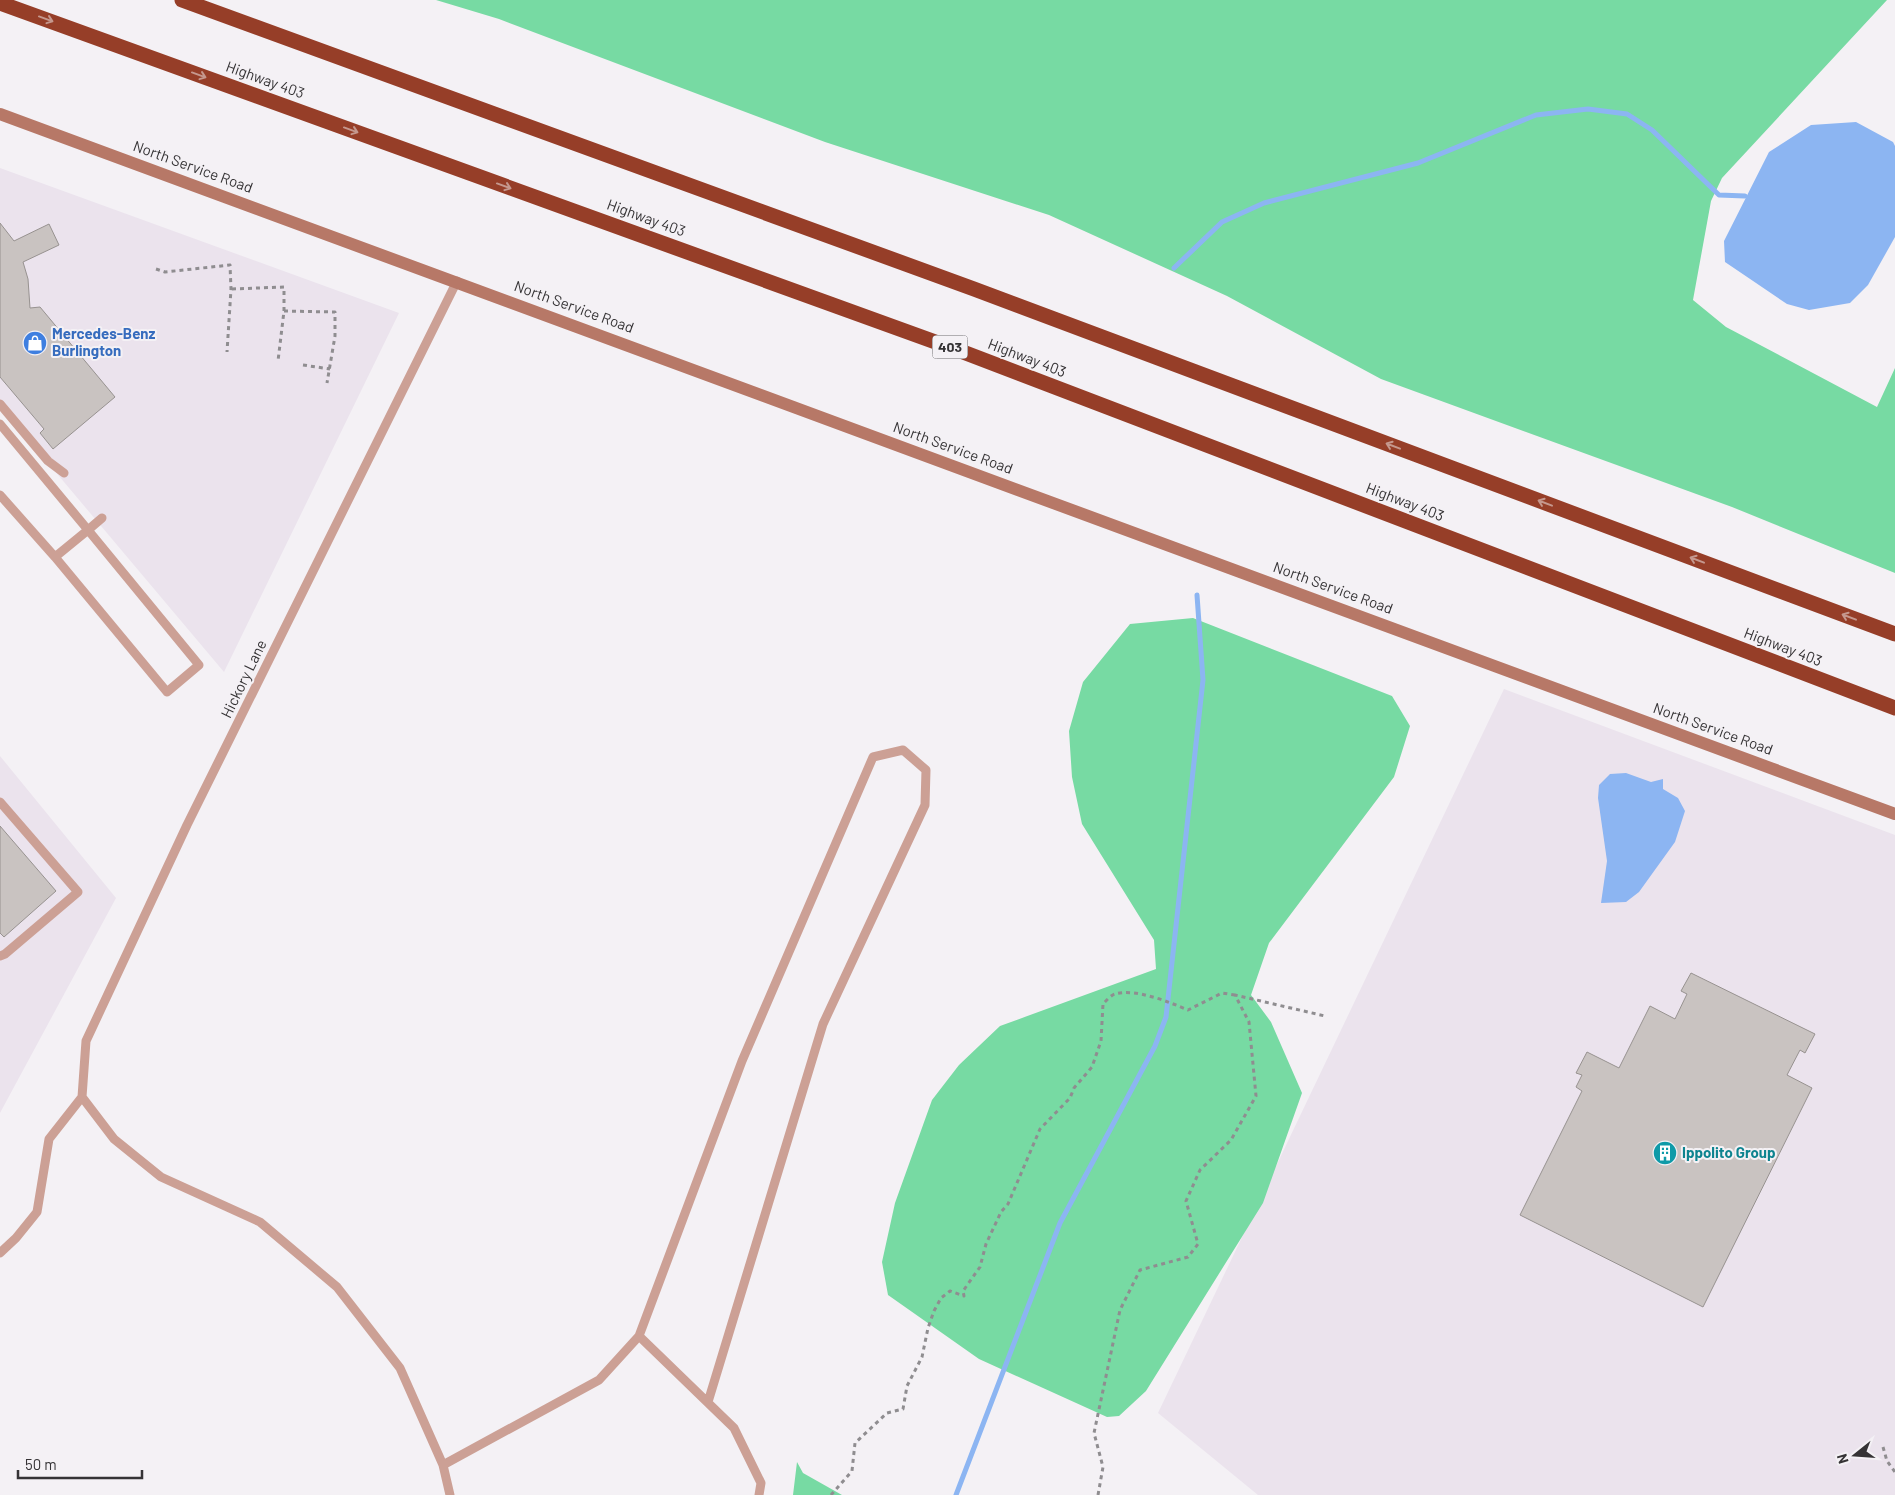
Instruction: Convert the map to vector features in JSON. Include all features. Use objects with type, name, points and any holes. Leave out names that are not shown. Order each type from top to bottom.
[{"type":"highway","points":[[182,0],[974,289],[1895,634]]},
{"type":"highway","name":"Highway 403","points":[[0,3],[953,348],[1895,708]]},
{"type":"street","name":"North Service Road","points":[[0,114],[1895,814]]},
{"type":"lane","name":"Hickory Lane","points":[[82,1097],[86,1042],[90,1032],[187,825],[458,282]]},
{"type":"lane","points":[[0,404],[48,462],[64,473]]},
{"type":"lane","points":[[0,424],[199,665],[167,692],[55,557],[0,495]]},
{"type":"lane","points":[[55,557],[102,518]]},
{"type":"lane","points":[[443,1464],[599,1380],[639,1336],[742,1061],[873,757],[903,750],[926,770],[925,806],[823,1024],[708,1402]]},
{"type":"lane","points":[[0,802],[78,892],[6,954],[0,956]]},
{"type":"lane","points":[[0,1253],[16,1238],[37,1212],[49,1139],[82,1097],[114,1139],[161,1177],[260,1222],[337,1287],[400,1368],[443,1464],[450,1495]]},
{"type":"lane","points":[[639,1336],[734,1428],[761,1483],[759,1495]]},
{"type":"path","points":[[156,269],[165,272],[230,265],[231,289],[228,352]]},
{"type":"path","points":[[231,289],[284,287],[284,310],[278,361]]},
{"type":"path","points":[[284,310],[335,312],[335,336],[327,383]]},
{"type":"path","points":[[303,365],[330,369]]},
{"type":"path","points":[[832,1495],[852,1471],[854,1443],[887,1413],[903,1409],[907,1386],[922,1358],[928,1328],[941,1298],[950,1291],[964,1296],[963,1291],[980,1267],[986,1244],[1001,1212],[1008,1204],[1040,1129],[1070,1098],[1074,1088],[1092,1067],[1102,1041],[1103,1004],[1114,994],[1132,992],[1172,1003],[1188,1010],[1222,993],[1325,1016]]},
{"type":"path","points":[[1098,1495],[1103,1467],[1094,1433],[1120,1310],[1140,1270],[1188,1257],[1198,1244],[1186,1201],[1200,1170],[1231,1140],[1256,1096],[1249,1022],[1235,995]]},
{"type":"path","points":[[1883,1447],[1887,1461],[1895,1472]]},
{"type":"shaded area","points":[[0,168],[399,313],[224,672],[0,406]]},
{"type":"shaded area","points":[[1504,689],[1895,835],[1895,1495],[1258,1495],[1158,1413]]},
{"type":"shaded area","points":[[0,756],[116,898],[0,1113]]},
{"type":"green space","points":[[436,0],[1887,0],[1722,178],[1711,201],[1693,300],[1726,327],[1877,407],[1895,368],[1895,573],[1732,507],[1381,379],[1227,296],[1049,215],[825,142],[499,19]]},
{"type":"green space","points":[[1193,618],[1392,696],[1410,726],[1394,777],[1269,943],[1251,995],[1271,1022],[1302,1093],[1263,1203],[1146,1391],[1119,1416],[1107,1417],[979,1359],[888,1295],[882,1262],[895,1203],[932,1100],[959,1065],[1000,1026],[1156,969],[1154,940],[1082,824],[1072,777],[1069,731],[1083,682],[1130,624]]},
{"type":"green space","points":[[797,1462],[803,1473],[842,1495],[793,1495]]},
{"type":"water","points":[[1856,122],[1893,142],[1895,146],[1895,237],[1868,285],[1850,303],[1809,310],[1787,304],[1725,262],[1724,241],[1769,152],[1811,125]]},
{"type":"water","points":[[1626,773],[1651,782],[1663,779],[1663,789],[1678,798],[1685,811],[1675,842],[1639,892],[1626,902],[1601,903],[1607,861],[1598,798],[1599,785],[1610,774]]},
{"type":"building","name":"Mercedes-Benz Burlington","points":[[0,223],[14,241],[49,224],[59,245],[23,262],[28,279],[30,308],[40,307],[115,397],[53,449],[40,433],[44,429],[0,377]]},
{"type":"building","points":[[0,826],[56,891],[4,937],[0,933]]},
{"type":"building","name":"Ippolito Group","points":[[1691,973],[1815,1034],[1805,1053],[1800,1050],[1787,1075],[1812,1088],[1703,1307],[1520,1215],[1582,1091],[1576,1087],[1582,1075],[1576,1073],[1587,1052],[1619,1068],[1650,1006],[1675,1019],[1687,994],[1681,991]]},
{"type":"waterway","points":[[1174,268],[1222,222],[1264,203],[1418,163],[1536,115],[1588,109],[1627,114],[1652,130],[1719,195],[1745,196]]},
{"type":"waterway","points":[[956,1495],[1060,1223],[1155,1046],[1166,1017],[1203,680],[1197,595]]},
{"type":"place","name":"Mercedes-Benz Burlington","points":[[35,343]]},
{"type":"place","name":"Ippolito Group","points":[[1665,1153]]}]
